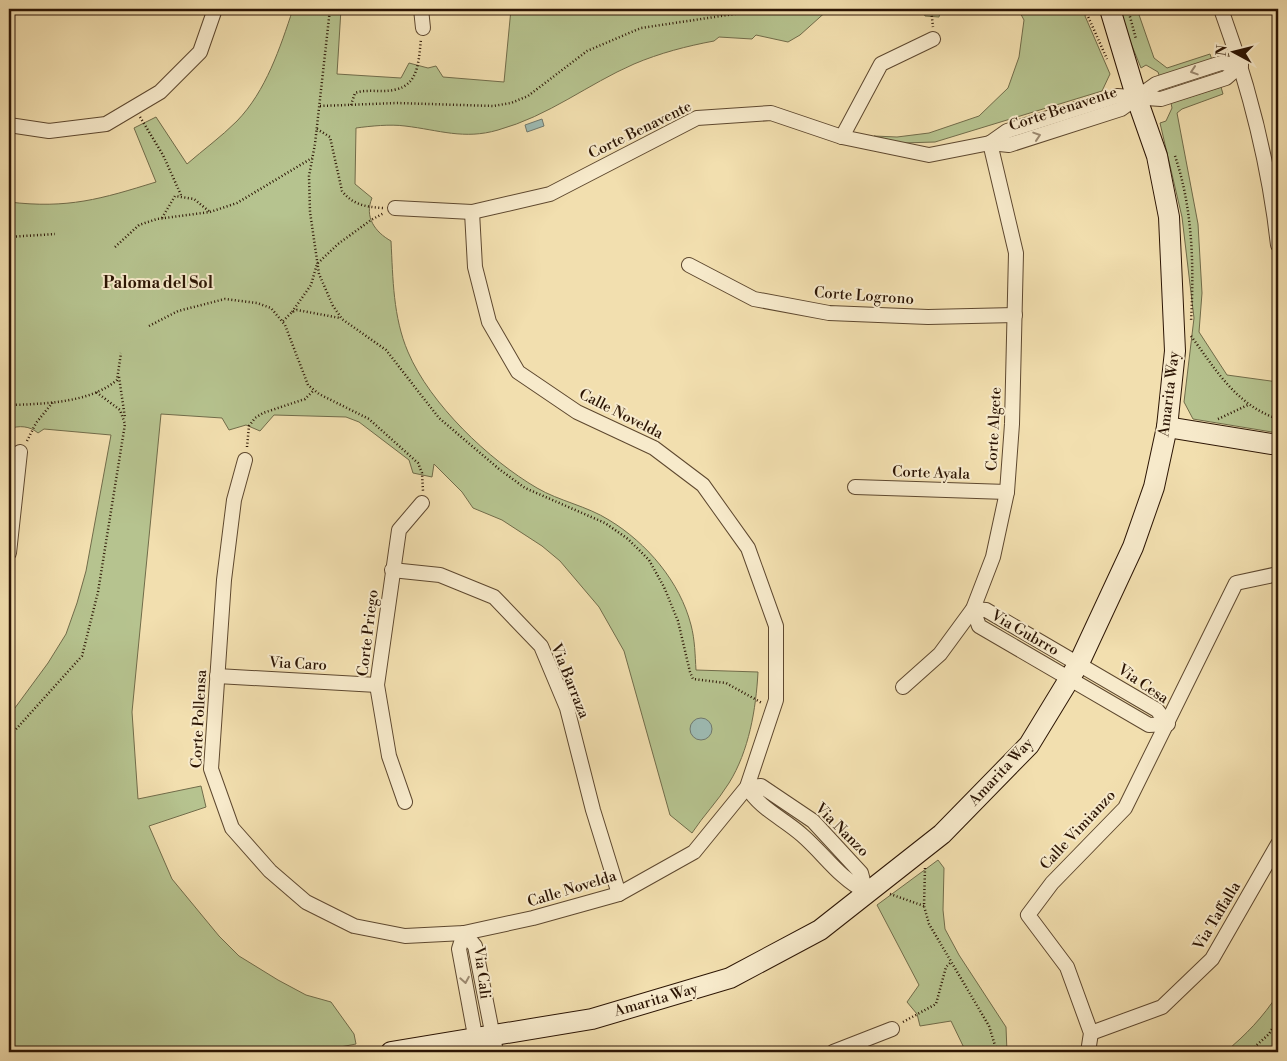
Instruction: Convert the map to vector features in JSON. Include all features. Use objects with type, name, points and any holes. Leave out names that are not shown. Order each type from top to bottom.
[{"type":"street","points":[[9,125],[49,131],[106,124],[160,92],[200,52],[215,9]]},
{"type":"street","points":[[421,9],[423,28]]},
{"type":"street","name":"Amarita Way","points":[[391,1052],[486,1044],[592,1019],[730,978],[820,930],[942,834],[1029,745],[1075,670],[1133,547],[1154,487],[1167,427],[1175,351],[1169,217],[1158,156],[1137,99],[1110,9]]},
{"type":"street","points":[[1221,9],[1241,65],[1267,167],[1278,245]]},
{"type":"street","points":[[842,137],[881,64],[933,39]]},
{"type":"street","name":"Corte Benavente","points":[[395,208],[472,212],[550,194],[697,118],[771,113],[842,137],[929,155],[990,143],[1009,145],[1121,109],[1160,82],[1221,63],[1241,65]]},
{"type":"street","name":"Corte Algete","points":[[903,687],[940,654],[973,609],[993,557],[1006,492],[1012,424],[1016,253],[990,143]]},
{"type":"street","name":"Calle Novelda","points":[[464,933],[532,918],[619,894],[694,852],[746,787],[776,700],[776,626],[748,548],[703,485],[654,448],[577,412],[518,372],[489,322],[475,267],[472,212]]},
{"type":"street","name":"Corte Logrono","points":[[689,265],[754,298],[829,313],[928,317],[1015,315]]},
{"type":"street","points":[[1167,427],[1278,445]]},
{"type":"street","points":[[10,548],[20,452]]},
{"type":"street","name":"Corte Pollensa","points":[[246,460],[234,500],[224,580],[210,770],[232,828],[270,871],[306,902],[354,926],[405,936],[464,933]]},
{"type":"street","name":"Corte Ayala","points":[[855,487],[1006,492]]},
{"type":"street","name":"Corte Priego","points":[[405,802],[388,756],[377,685],[399,530],[422,503]]},
{"type":"street","name":"Via Barraza","points":[[392,570],[440,575],[494,597],[541,646],[567,708],[593,810],[619,894]]},
{"type":"street","name":"Calle Vimianzo","points":[[1088,1052],[1091,1033],[1067,967],[1028,915],[1052,883],[1125,808],[1236,583],[1278,574]]},
{"type":"street","name":"Via Gubrro","points":[[973,609],[986,610],[1075,670]]},
{"type":"street","name":"Via Cesa","points":[[1075,670],[1157,710],[1168,724]]},
{"type":"street","name":"Via Caro","points":[[217,676],[377,685]]},
{"type":"street","name":"Via Nanzo","points":[[746,787],[761,786],[813,821],[861,872],[866,892]]},
{"type":"street","name":"Via Taffalla","points":[[1091,1033],[1162,1007],[1212,959],[1278,844]]},
{"type":"street","name":"Via Cali","points":[[464,933],[475,946],[486,1044]]},
{"type":"street","points":[[833,1052],[892,1029]]},
{"type":"path","points":[[330,9],[320,106],[309,176],[310,212],[319,274],[342,318],[386,350],[439,418],[498,470],[525,488],[605,523],[628,539],[649,560],[664,587],[678,621],[690,672],[694,679],[726,683],[772,709]]},
{"type":"path","points":[[320,106],[397,103],[493,106],[528,96],[587,51],[641,28],[741,13],[784,9]]},
{"type":"path","points":[[931,9],[933,39]]},
{"type":"path","points":[[1082,9],[1086,12],[1109,64]]},
{"type":"path","points":[[351,105],[355,93],[360,91],[395,91],[408,85],[418,66],[423,28]]},
{"type":"path","points":[[134,108],[163,155],[181,195]]},
{"type":"path","points":[[317,129],[330,137],[342,191],[346,197],[351,202],[369,207],[395,208]]},
{"type":"path","points":[[115,247],[139,225],[161,218],[210,212],[237,203],[313,157]]},
{"type":"path","points":[[161,218],[169,202],[175,196],[181,195],[194,199],[210,212]]},
{"type":"path","points":[[282,321],[292,312],[311,285],[318,264],[338,244],[371,220],[395,208]]},
{"type":"path","points":[[9,237],[54,234]]},
{"type":"path","points":[[149,326],[178,311],[225,300],[257,303],[271,308],[282,321],[308,385],[369,419],[418,463],[423,483],[422,503]]},
{"type":"path","points":[[292,312],[307,311],[342,318]]},
{"type":"path","points":[[1191,335],[1226,384],[1248,405],[1278,418]]},
{"type":"path","points":[[9,737],[82,656],[98,592],[126,424],[119,376],[121,353]]},
{"type":"path","points":[[9,405],[54,401],[96,392],[115,382],[119,376]]},
{"type":"path","points":[[246,460],[250,422],[263,413],[305,399],[314,390]]},
{"type":"path","points":[[96,392],[120,410],[126,424]]},
{"type":"path","points":[[20,452],[36,423],[54,401]]},
{"type":"path","points":[[1216,419],[1248,405]]},
{"type":"path","points":[[916,854],[926,869],[924,906],[930,924],[989,1026],[997,1052]]},
{"type":"path","points":[[866,892],[876,902],[889,893],[924,906]]},
{"type":"path","points":[[892,1029],[936,1004],[946,967],[951,962]]},
{"type":"path","points":[[1249,1052],[1269,1034],[1278,1019]]},
{"type":"green space","points":[[293,9],[341,9],[337,74],[401,78],[409,63],[428,68],[436,66],[443,77],[504,82],[511,9],[829,9],[800,35],[788,42],[756,35],[752,39],[719,37],[714,41],[664,53],[617,72],[534,117],[498,130],[486,133],[463,134],[399,125],[356,128],[355,184],[372,198],[369,211],[372,223],[380,233],[391,241],[392,269],[399,325],[408,352],[418,372],[446,410],[463,429],[500,462],[546,493],[592,511],[609,520],[623,529],[649,552],[670,579],[686,609],[695,648],[696,670],[758,672],[753,715],[746,744],[736,771],[729,783],[692,833],[670,815],[624,651],[599,607],[560,561],[542,546],[502,520],[473,508],[462,492],[434,464],[432,477],[413,473],[409,460],[359,422],[346,417],[274,415],[260,431],[246,425],[229,430],[222,418],[161,414],[132,712],[138,799],[201,786],[206,807],[149,826],[172,879],[219,936],[239,956],[306,995],[331,1002],[354,1034],[356,1044],[314,1052],[9,1052],[9,716],[48,663],[66,634],[86,571],[111,435],[44,429],[38,433],[24,427],[9,429],[9,202],[49,204],[84,201],[156,182],[134,128],[156,117],[187,164],[237,121],[256,96],[277,54]]},
{"type":"green space","points":[[922,9],[941,9],[939,17],[925,16]]},
{"type":"green space","points":[[1018,9],[1087,9],[1085,16],[1110,74],[1102,91],[935,142],[902,143],[874,136],[897,137],[929,133],[979,116],[1008,88],[1019,57],[1024,20]]},
{"type":"green space","points":[[1117,9],[1137,9],[1154,58],[1167,68],[1210,54],[1212,60],[1160,78],[1158,72],[1146,65],[1141,68]]},
{"type":"green space","points":[[1221,87],[1223,94],[1182,109],[1177,113],[1198,224],[1202,293],[1199,332],[1227,375],[1278,382],[1278,433],[1193,419],[1184,402],[1194,318],[1182,217],[1160,123],[1166,121],[1172,108],[1171,103]]},
{"type":"green space","points":[[938,860],[944,868],[943,910],[945,929],[959,955],[1006,1027],[1007,1052],[966,1052],[951,1021],[920,1026],[917,1014],[907,1002],[919,985],[877,905]]},
{"type":"green space","points":[[1278,994],[1278,1050],[1275,1052],[1225,1052],[1254,1025]]},
{"type":"water","points":[[542,119],[544,126],[527,132],[525,125]]},
{"type":"water","points":[[701,718],[709,721],[712,729],[709,737],[701,740],[693,737],[690,729],[693,721]]},
{"type":"district","name":"Paloma del Sol","points":[[158,283]]}]
